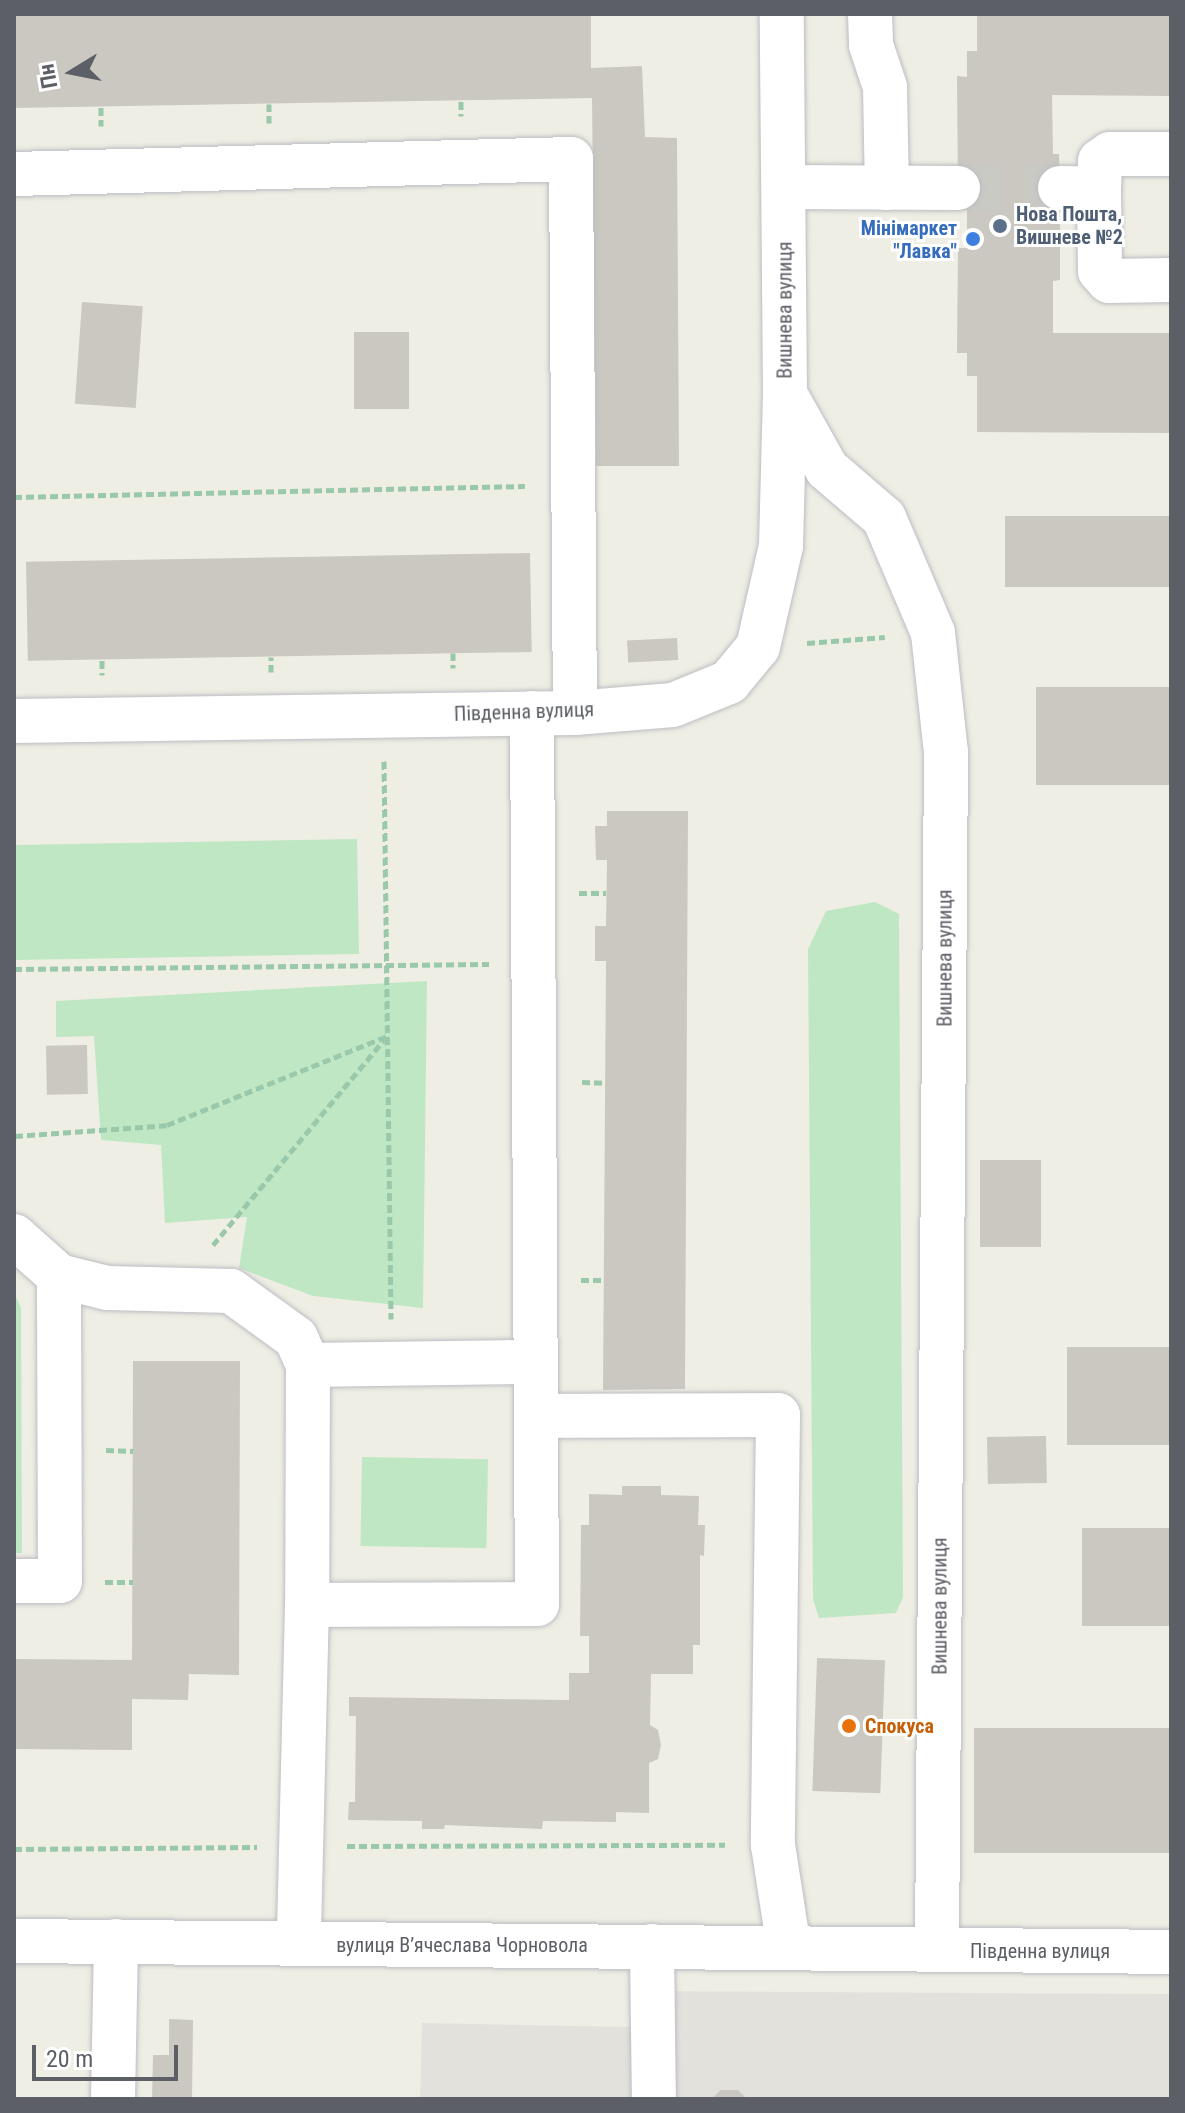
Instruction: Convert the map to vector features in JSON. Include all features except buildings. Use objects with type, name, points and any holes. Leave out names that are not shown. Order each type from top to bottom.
[{"type":"street","name":"Вишнева вулиця","points":[[782,14],[785,394],[827,469],[884,518],[933,633],[946,752],[924,1950]]},
{"type":"street","points":[[870,14],[871,45],[885,87],[887,188]]},
{"type":"street","points":[[1171,154],[1110,154],[1100,161],[1079,189],[1100,271],[1109,281],[1171,280]]},
{"type":"street","points":[[14,174],[571,159],[574,485],[534,964],[537,1604],[307,1605]]},
{"type":"street","points":[[784,187],[958,188]]},
{"type":"street","name":"Південна вулиця","points":[[14,721],[554,713],[673,705],[729,682],[758,647],[781,546],[785,394]]},
{"type":"street","points":[[14,1236],[59,1276],[107,1288],[231,1291],[296,1338],[308,1365],[307,1605],[299,1944]]},
{"type":"street","points":[[14,1581],[60,1581],[59,1276]]},
{"type":"street","points":[[308,1365],[535,1362]]},
{"type":"street","points":[[536,1416],[778,1415],[773,1845],[789,1948]]},
{"type":"street","name":"вулиця Вʼячеслава Чорновола","points":[[14,1941],[924,1950]]},
{"type":"street","points":[[113,2099],[116,1941]]},
{"type":"street","points":[[652,1946],[654,2099]]},
{"type":"street","name":"Південна вулиця","points":[[924,1950],[1171,1952]]},
{"type":"path","points":[[14,497],[574,485]]},
{"type":"path","points":[[758,647],[933,633]]},
{"type":"path","points":[[383,715],[392,1364]]},
{"type":"path","points":[[14,969],[534,964]]},
{"type":"path","points":[[15,1136],[167,1125],[387,1036]]},
{"type":"path","points":[[176,1289],[387,1036]]},
{"type":"path","points":[[14,1849],[773,1845]]},
{"type":"shaded area","points":[[633,1991],[1171,1994],[1171,2099],[420,2099],[422,2023],[632,2027]]},
{"type":"green space","points":[[357,839],[359,954],[16,960],[14,845]]},
{"type":"green space","points":[[875,902],[899,914],[903,1597],[896,1613],[819,1618],[813,1599],[808,949],[826,911]]},
{"type":"green space","points":[[427,981],[423,1308],[313,1296],[239,1268],[247,1217],[165,1223],[161,1145],[101,1140],[94,1036],[56,1037],[56,1001]]},
{"type":"green space","points":[[14,1292],[21,1308],[22,1553],[14,1553]]},
{"type":"green space","points":[[362,1457],[488,1459],[486,1548],[360,1546]]},
{"type":"tunnel","points":[[958,188],[1060,188]]},
{"type":"place","name":"Нова Пошта, Вишневе №2","points":[[1000,226]]},
{"type":"place","name":"Мінімаркет \"Лавка\"","points":[[973,239]]},
{"type":"place","name":"Спокуса","points":[[849,1726]]}]
